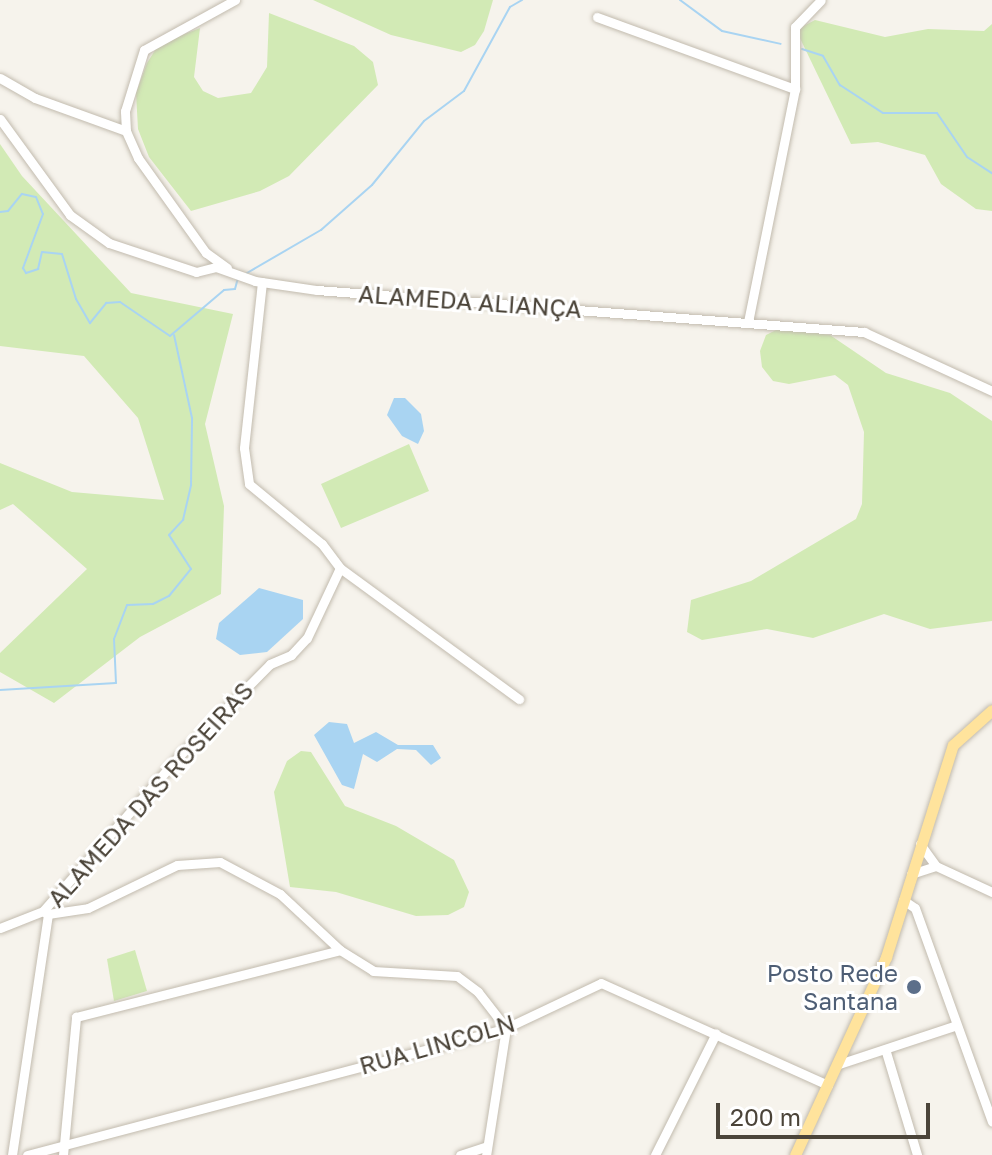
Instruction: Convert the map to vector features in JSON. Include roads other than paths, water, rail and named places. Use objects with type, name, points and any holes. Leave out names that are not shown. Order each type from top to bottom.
[{"type":"main road","points":[[795,1155],[886,957],[953,745],[992,710]]},
{"type":"street","points":[[235,0],[144,50],[127,96],[126,131],[138,158],[206,253],[236,275]]},
{"type":"street","points":[[748,322],[795,89],[796,23],[821,0]]},
{"type":"street","points":[[597,17],[795,89]]},
{"type":"street","points":[[0,78],[48,104],[126,131]]},
{"type":"street","name":"ALAMEDA ALIANÇA","points":[[0,119],[70,215],[109,243],[196,272],[216,267],[259,282],[864,332],[992,391]]},
{"type":"street","points":[[259,282],[244,448],[249,484],[322,544],[340,568],[519,699]]},
{"type":"street","name":"ALAMEDA DAS ROSEIRAS","points":[[0,928],[45,913],[182,753],[270,664],[291,655],[307,638],[340,568]]},
{"type":"street","points":[[920,844],[936,866],[992,892]]},
{"type":"street","points":[[12,1155],[45,913],[88,908],[177,865],[220,862],[280,894],[340,950],[388,975],[457,976],[478,992],[506,1028],[487,1151],[460,1155]]},
{"type":"street","points":[[911,874],[936,866]]},
{"type":"street","points":[[903,900],[915,908],[992,1122]]},
{"type":"street","points":[[64,1150],[76,1017],[340,950]]},
{"type":"street","name":"RUA LINCOLN","points":[[27,1155],[64,1150],[506,1028],[601,983],[828,1085]]},
{"type":"street","points":[[836,1065],[886,1052],[957,1025]]},
{"type":"street","points":[[655,1155],[716,1033]]},
{"type":"street","points":[[886,1052],[917,1155]]},
{"type":"water","points":[[394,398],[405,398],[421,414],[424,431],[418,444],[402,436],[387,415]]},
{"type":"water","points":[[259,588],[303,600],[303,619],[267,652],[240,655],[216,639],[219,623]]},
{"type":"water","points":[[329,722],[347,724],[354,743],[376,732],[398,745],[433,745],[441,758],[431,765],[416,750],[397,749],[377,762],[363,754],[354,789],[342,785],[314,735]]},
{"type":"waterway","points":[[247,273],[321,230],[372,185],[424,121],[464,91],[510,7],[522,0]]},
{"type":"waterway","points":[[680,0],[722,31],[781,44]]},
{"type":"waterway","points":[[802,49],[823,56],[840,85],[883,113],[937,113],[967,157],[992,173]]},
{"type":"waterway","points":[[0,212],[8,211],[22,194],[36,197],[43,214],[23,268],[26,273],[38,269],[42,252],[62,254],[76,299],[90,323],[106,303],[120,302],[170,336],[224,290],[235,289],[238,278]]},
{"type":"waterway","points":[[0,690],[116,683],[114,639],[127,605],[153,604],[169,596],[191,569],[169,535],[183,520],[191,485],[192,418],[174,335]]},
{"type":"place","name":"Posto Rede Santana","points":[[914,987]]}]
